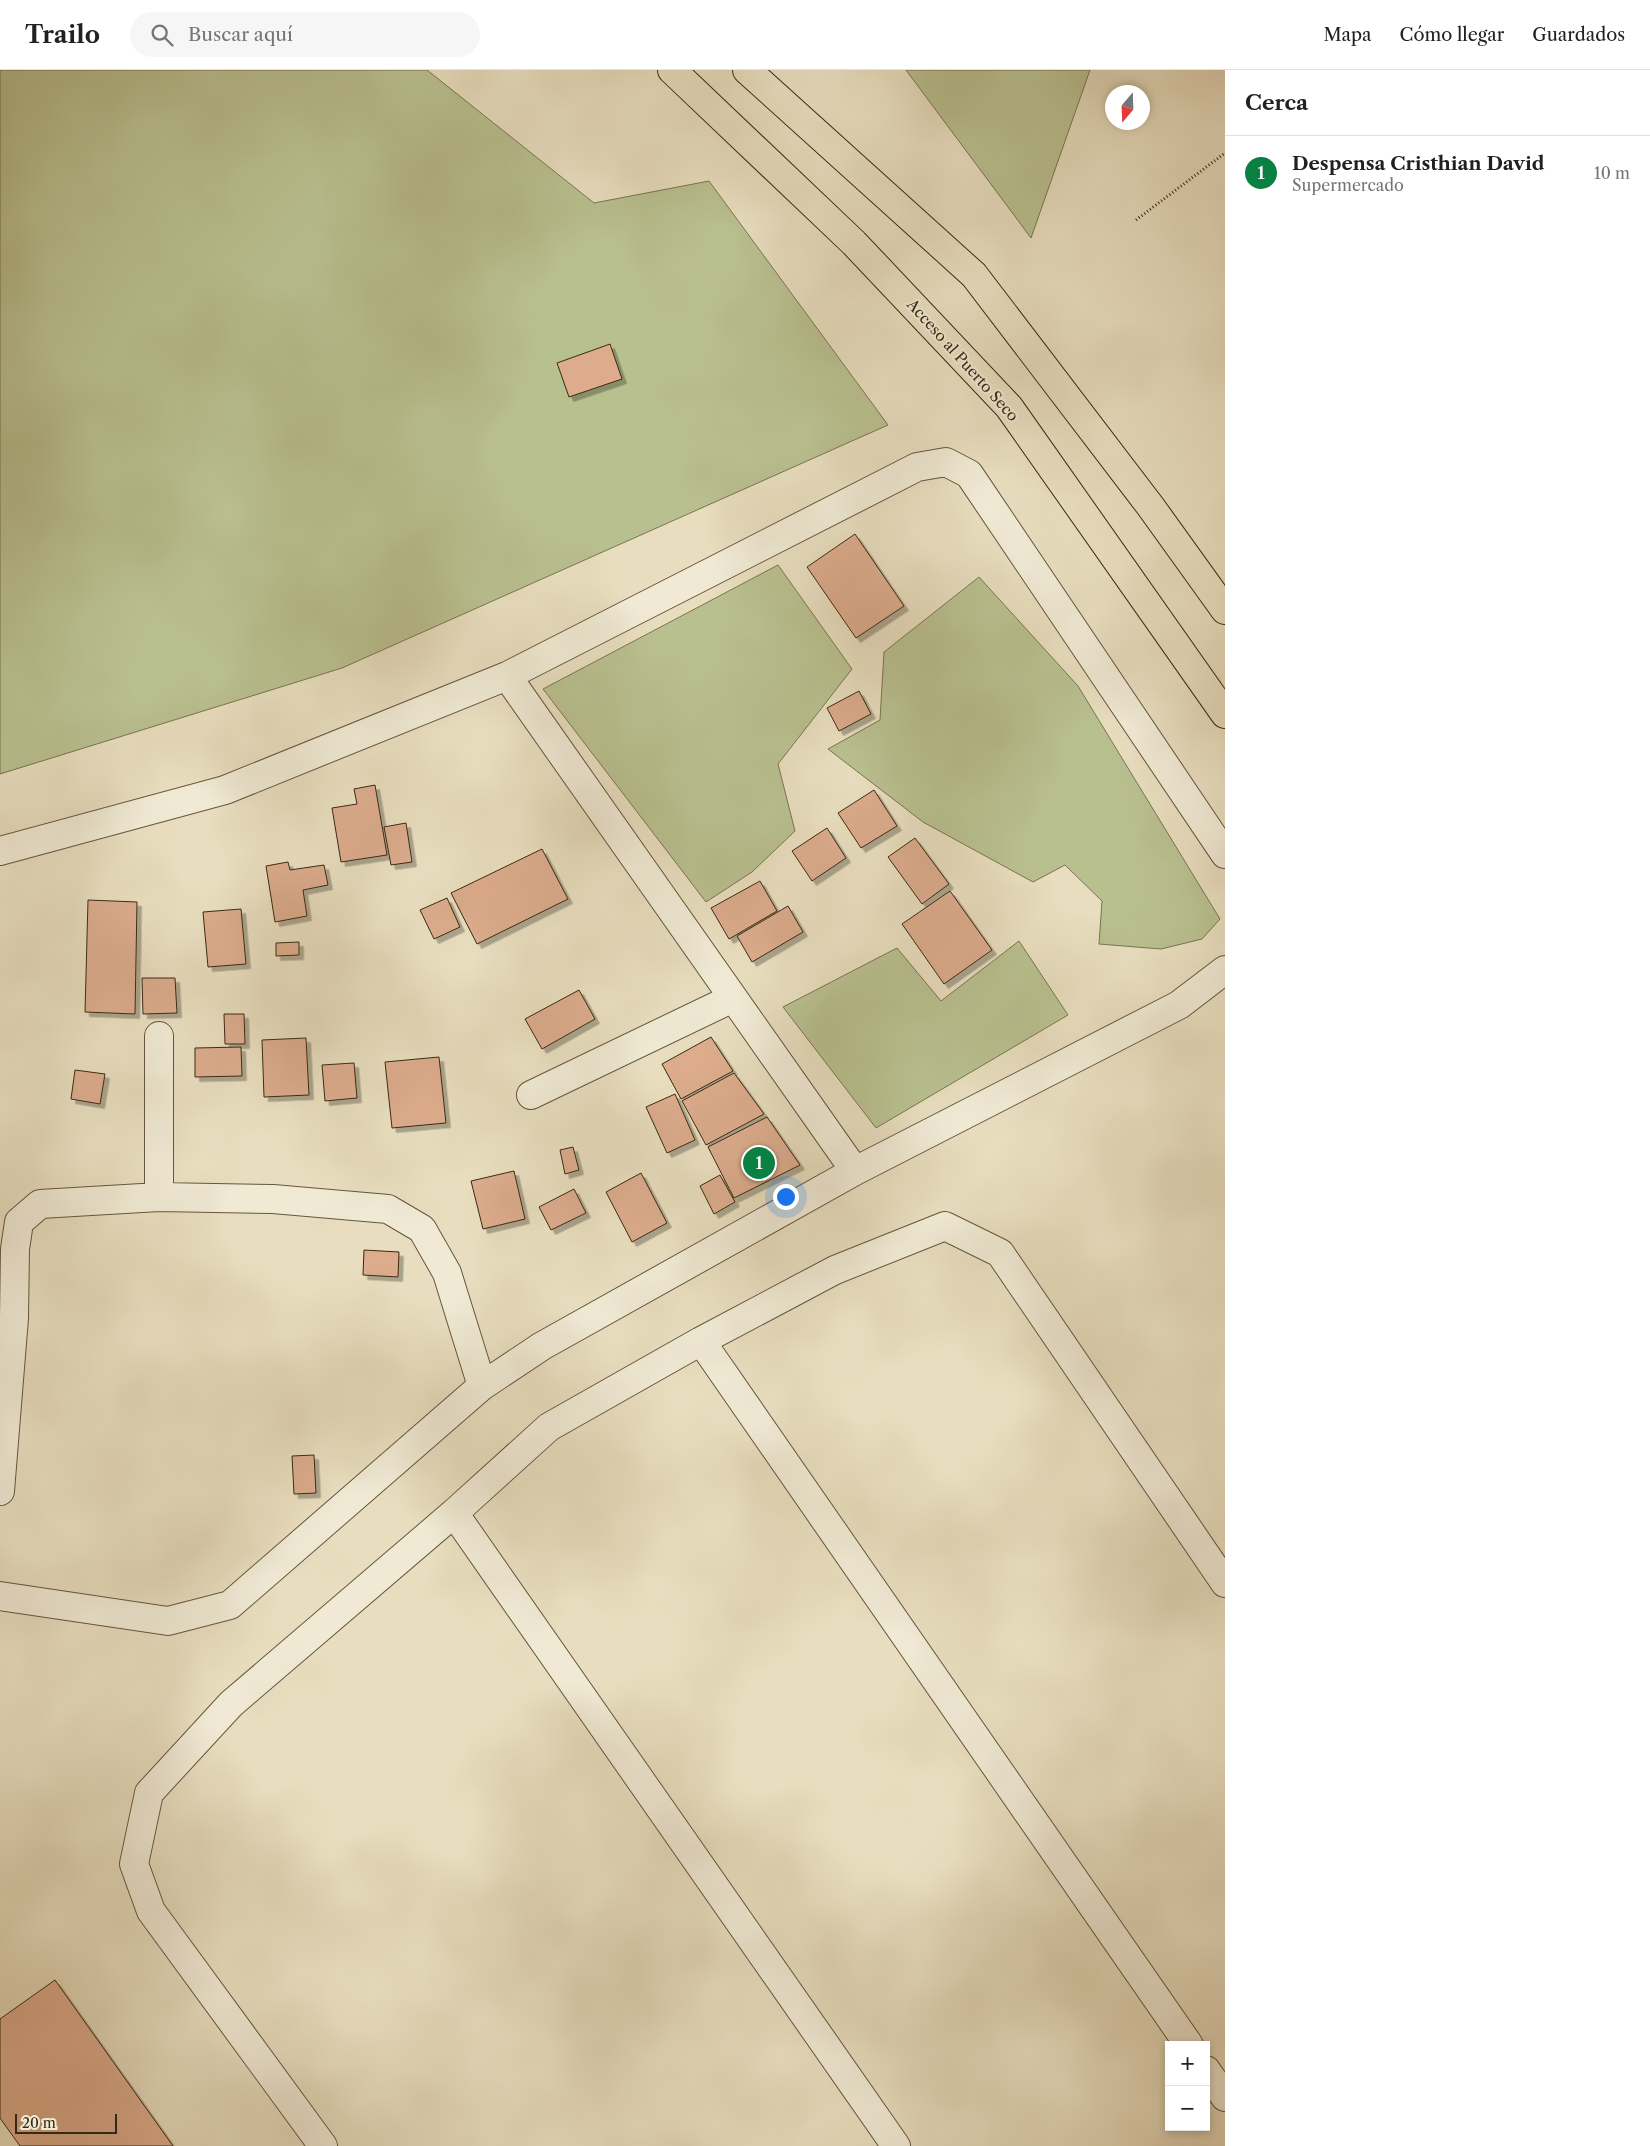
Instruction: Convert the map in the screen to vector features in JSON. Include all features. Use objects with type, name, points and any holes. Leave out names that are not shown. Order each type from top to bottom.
[{"type":"main road","name":"Acceso al Puerto Seco","points":[[672,70],[854,244],[1009,407],[1225,714]]},
{"type":"main road","points":[[747,70],[974,275],[1151,507],[1225,610]]},
{"type":"street","points":[[0,851],[225,790],[507,676],[918,466],[946,462],[969,474],[1225,854]]},
{"type":"street","points":[[507,676],[855,1171]]},
{"type":"street","points":[[0,1596],[168,1621],[230,1605],[482,1386],[542,1346],[855,1171],[1179,1005],[1225,970]]},
{"type":"street","points":[[531,1095],[733,998]]},
{"type":"street","points":[[159,1036],[159,1197]]},
{"type":"street","points":[[0,1491],[7,1317],[15,1248],[19,1222],[40,1204],[159,1197],[273,1199],[388,1209],[422,1229],[447,1273],[482,1386]]},
{"type":"street","points":[[323,2146],[151,1911],[134,1864],[149,1792],[231,1704],[454,1513],[549,1427],[701,1341],[835,1270],[945,1226],[1000,1253],[1225,1583]]},
{"type":"street","points":[[701,1341],[1185,2041]]},
{"type":"street","points":[[454,1513],[896,2146]]},
{"type":"street","points":[[1210,2076],[1225,2097]]},
{"type":"path","points":[[1136,220],[1225,153]]},
{"type":"green space","points":[[0,70],[427,70],[594,203],[709,181],[888,425],[342,668],[0,774]]},
{"type":"green space","points":[[906,70],[1090,70],[1031,238]]},
{"type":"green space","points":[[778,565],[852,669],[778,764],[795,831],[752,872],[706,902],[543,689]]},
{"type":"green space","points":[[979,577],[1078,686],[1220,919],[1202,939],[1161,949],[1099,944],[1102,901],[1065,865],[1033,882],[923,822],[828,749],[880,720],[884,652]]},
{"type":"green space","points":[[1019,941],[1068,1015],[876,1128],[783,1007],[897,948],[941,1001]]},
{"type":"building","points":[[610,344],[622,379],[569,397],[557,363]]},
{"type":"building","points":[[855,534],[904,606],[856,638],[807,567]]},
{"type":"building","points":[[859,691],[871,714],[839,731],[827,708]]},
{"type":"building","points":[[375,785],[387,855],[341,862],[332,808],[357,804],[354,789]]},
{"type":"building","points":[[874,790],[897,826],[861,848],[838,813]]},
{"type":"building","points":[[406,823],[412,862],[391,865],[384,827]]},
{"type":"building","points":[[827,828],[846,858],[812,881],[792,851]]},
{"type":"building","points":[[915,838],[949,884],[922,904],[888,857]]},
{"type":"building","points":[[542,849],[568,899],[477,944],[451,893]]},
{"type":"building","points":[[288,862],[290,870],[324,865],[328,885],[303,890],[307,916],[275,922],[266,866]]},
{"type":"building","points":[[760,881],[777,911],[729,939],[711,908]]},
{"type":"building","points":[[950,891],[992,950],[944,984],[902,924]]},
{"type":"building","points":[[447,898],[460,927],[434,939],[420,910]]},
{"type":"building","points":[[88,900],[137,902],[135,1014],[85,1012]]},
{"type":"building","points":[[788,906],[803,932],[752,962],[737,936]]},
{"type":"building","points":[[241,909],[246,964],[208,967],[203,912]]},
{"type":"building","points":[[299,942],[299,955],[276,956],[276,943]]},
{"type":"building","points":[[142,978],[175,978],[177,1013],[143,1014]]},
{"type":"building","points":[[579,990],[595,1019],[542,1049],[525,1019]]},
{"type":"building","points":[[224,1014],[244,1014],[245,1044],[225,1044]]},
{"type":"building","points":[[711,1037],[733,1071],[681,1099],[662,1064]]},
{"type":"building","points":[[306,1038],[309,1095],[264,1097],[262,1040]]},
{"type":"building","points":[[241,1047],[242,1076],[195,1077],[195,1048]]},
{"type":"building","points":[[439,1057],[446,1123],[392,1128],[385,1062]]},
{"type":"building","points":[[354,1063],[357,1098],[325,1101],[322,1065]]},
{"type":"building","points":[[75,1070],[105,1074],[100,1104],[71,1099]]},
{"type":"building","points":[[734,1073],[764,1114],[706,1145],[682,1101]]},
{"type":"building","points":[[675,1094],[695,1140],[667,1153],[646,1107]]},
{"type":"building","points":[[767,1117],[800,1165],[734,1198],[708,1147]]},
{"type":"building","points":[[573,1147],[579,1170],[565,1174],[560,1150]]},
{"type":"building","points":[[514,1171],[525,1219],[483,1229],[471,1181]]},
{"type":"building","points":[[641,1173],[667,1223],[632,1242],[606,1192]]},
{"type":"building","points":[[720,1175],[735,1202],[714,1214],[700,1186]]},
{"type":"building","points":[[574,1189],[586,1213],[551,1230],[539,1207]]},
{"type":"building","points":[[364,1250],[399,1252],[398,1277],[363,1275]]},
{"type":"building","points":[[314,1455],[316,1493],[294,1494],[292,1456]]},
{"type":"building","points":[[55,1980],[173,2146],[20,2146],[0,2118],[0,2019]]},
{"type":"place","name":"Despensa Cristhian David","points":[[759,1163]]}]
